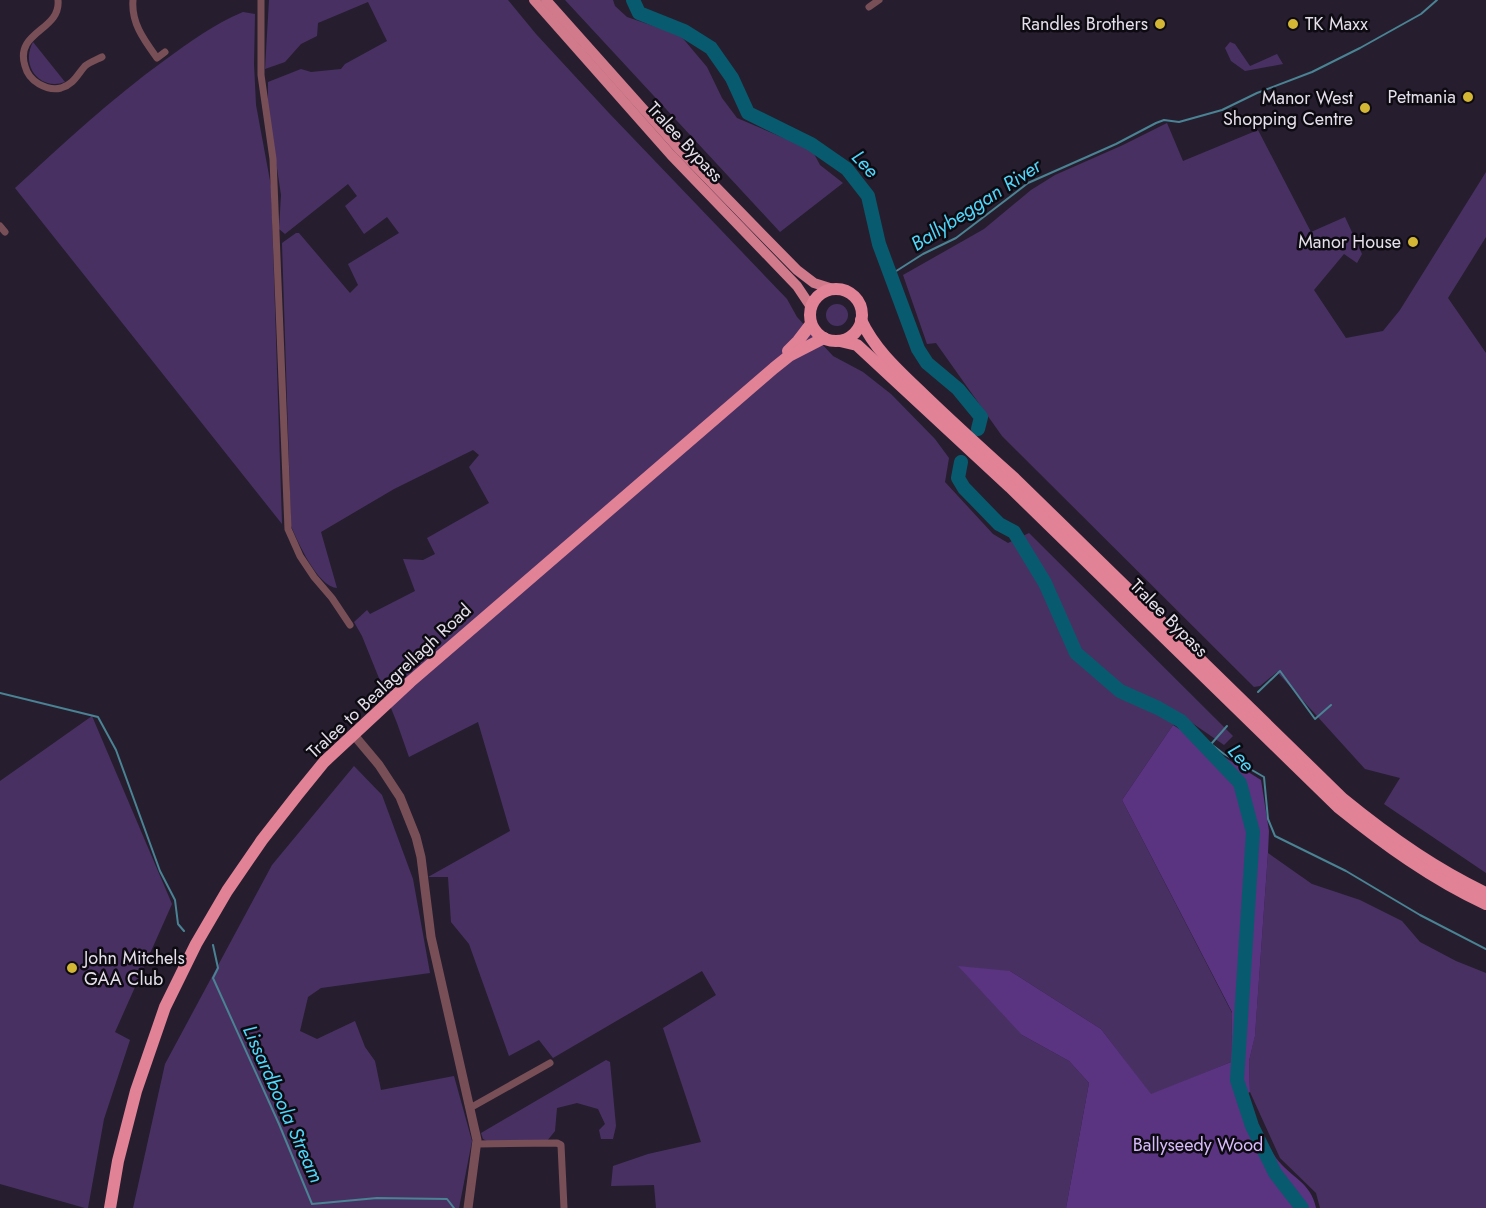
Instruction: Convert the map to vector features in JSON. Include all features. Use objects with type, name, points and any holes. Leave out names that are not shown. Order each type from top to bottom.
[{"type":"highway","points":[[832,289],[848,292],[859,303],[861,320],[854,334],[840,341],[824,338],[811,324],[811,307],[819,295],[832,289]]},
{"type":"highway","name":"Tralee Bypass","points":[[861,320],[873,342],[886,358],[960,437]]},
{"type":"highway","name":"Tralee to Bealagrellagh Road","points":[[774,368],[811,324]]},
{"type":"highway","name":"Tralee to Bealagrellagh Road","points":[[110,1208],[118,1161],[136,1091],[165,1007],[196,944],[227,891],[262,840],[324,762],[410,682],[774,368],[789,356],[824,338]]},
{"type":"highway","name":"Tralee Bypass","points":[[840,341],[857,345],[978,453],[1026,503],[1338,807],[1418,866],[1466,895],[1486,904]]},
{"type":"highway","name":"Tralee Bypass","points":[[978,453],[1015,479],[1343,799],[1423,858],[1486,893]]},
{"type":"main road","name":"Tralee Bypass","points":[[534,0],[671,155],[797,286],[811,307]]},
{"type":"main road","name":"Tralee Bypass","points":[[546,0],[678,148],[748,220],[798,270],[814,283],[832,289]]},
{"type":"street","points":[[58,0],[59,9],[50,22],[33,35],[26,44],[24,64],[34,82],[43,87],[60,88],[74,82],[86,65],[102,57]]},
{"type":"street","points":[[133,0],[134,20],[143,39],[157,58],[165,52]]},
{"type":"street","points":[[261,0],[261,75],[273,159],[288,529],[300,556],[350,625]]},
{"type":"street","points":[[869,7],[879,0]]},
{"type":"street","points":[[353,734],[366,747],[400,797],[416,837],[421,857],[432,937],[477,1144],[468,1208]]},
{"type":"street","points":[[470,1108],[550,1063]]},
{"type":"street","points":[[477,1144],[557,1143],[561,1145],[564,1208]]},
{"type":"shaded area","points":[[269,0],[508,0],[608,112],[787,299],[797,317],[833,356],[863,372],[891,394],[935,439],[949,458],[945,482],[993,534],[1008,543],[1029,533],[1233,736],[1224,745],[1182,716],[1173,725],[1122,800],[1232,1013],[1231,1062],[1151,1095],[1101,1029],[1010,971],[1022,1035],[1069,1061],[1089,1083],[1066,1208],[656,1208],[654,1185],[611,1186],[613,1166],[648,1154],[701,1142],[663,1028],[716,995],[702,971],[553,1058],[539,1040],[509,1056],[469,944],[451,922],[448,877],[428,877],[510,831],[478,722],[409,757],[362,636],[354,622],[367,610],[370,614],[415,591],[403,559],[423,560],[435,554],[427,538],[489,503],[469,467],[479,455],[473,450],[394,489],[321,532],[337,588],[322,580],[316,572],[303,552],[291,526],[282,243],[299,233],[350,293],[358,285],[348,264],[399,233],[387,217],[364,234],[345,206],[357,196],[348,184],[285,234],[279,229],[281,195],[268,108],[268,82],[301,69],[311,72],[341,69],[345,64],[387,41],[368,2],[318,23],[317,36],[301,44],[285,62],[265,69]]},
{"type":"shaded area","points":[[565,0],[613,0],[615,6],[627,17],[680,35],[707,67],[722,98],[737,118],[812,150],[820,165],[843,183],[780,232]]},
{"type":"shaded area","points":[[243,12],[255,14],[256,105],[271,186],[282,524],[15,188],[88,122],[145,75],[202,34]]},
{"type":"shaded area","points":[[33,42],[65,82],[48,83],[40,80],[35,74],[29,60]]},
{"type":"shaded area","points":[[1230,42],[1235,44],[1250,66],[1277,54],[1283,64],[1245,71],[1231,61],[1225,48]]},
{"type":"shaded area","points":[[1167,123],[1183,161],[1258,130],[1311,232],[1345,217],[1362,254],[1357,263],[1344,254],[1314,290],[1346,338],[1383,331],[1400,310],[1486,172],[1486,237],[1448,298],[1486,353],[1486,873],[1384,804],[1400,778],[1365,769],[1277,672],[1260,686],[1254,687],[1002,436],[936,343],[927,344],[903,275],[984,229],[1031,190],[1055,175]]},
{"type":"shaded area","points":[[837,304],[845,307],[848,315],[845,323],[837,326],[829,323],[826,315],[829,307]]},
{"type":"shaded area","name":"John Mitchels GAA Club","points":[[92,716],[172,904],[115,1032],[130,1040],[104,1119],[88,1208],[85,1208],[0,1184],[0,781]]},
{"type":"shaded area","points":[[354,766],[382,795],[413,879],[430,973],[321,988],[308,997],[300,1031],[317,1039],[355,1021],[365,1047],[375,1061],[381,1090],[454,1076],[472,1141],[459,1208],[133,1208],[165,1064],[272,865]]},
{"type":"shaded area","points":[[1268,853],[1312,884],[1360,900],[1402,921],[1420,942],[1456,961],[1486,973],[1486,1208],[1320,1208],[1316,1193],[1280,1158],[1250,1092],[1249,1061],[1255,1035]]},
{"type":"shaded area","points":[[606,1060],[610,1062],[616,1126],[613,1139],[601,1139],[599,1130],[605,1124],[598,1109],[577,1103],[557,1108],[555,1131],[547,1141],[491,1143],[483,1139],[481,1133]]},
{"type":"green space","name":"Ballyseedy Wood","points":[[1173,725],[1261,780],[1269,831],[1268,853],[1255,1036],[1249,1061],[1250,1092],[1246,1094],[1271,1151],[1310,1192],[1316,1208],[1066,1208],[1089,1083],[1069,1061],[1022,1035],[958,966],[1010,971],[1101,1029],[1151,1094],[1231,1062],[1232,1012],[1122,800]]},
{"type":"waterway","name":"Lee","points":[[633,0],[639,13],[684,31],[711,48],[732,78],[748,113],[811,144],[847,169],[868,196],[879,244],[918,349],[927,363],[958,389],[981,417],[978,429]]},
{"type":"waterway","name":"Ballybeggan River","points":[[890,275],[923,254],[956,238],[1028,183],[1116,144],[1156,123],[1164,120],[1179,122],[1222,110],[1257,93],[1312,72],[1421,14],[1437,0]]},
{"type":"waterway","name":"Lee","points":[[961,462],[958,478],[964,488],[999,524],[1014,532],[1045,583],[1076,653],[1120,691],[1181,721],[1240,783],[1253,832],[1237,1080],[1252,1126],[1275,1173],[1302,1208]]},
{"type":"waterway","points":[[1258,692],[1280,671],[1315,719],[1331,705]]},
{"type":"waterway","name":"Lissardboola Stream","points":[[0,693],[98,717],[116,750],[160,871],[175,900],[178,924],[184,931]]},
{"type":"waterway","points":[[1181,721],[1224,754],[1264,777],[1268,819],[1275,836],[1346,871],[1420,915],[1486,949]]},
{"type":"waterway","points":[[1212,743],[1227,726]]},
{"type":"waterway","name":"Lissardboola Stream","points":[[213,945],[218,968],[213,978],[279,1124],[312,1204],[377,1198],[447,1199],[454,1208]]},
{"type":"place","name":"Randles Brothers","points":[[1160,24]]},
{"type":"place","name":"TK Maxx","points":[[1293,24]]},
{"type":"place","name":"Petmania","points":[[1468,97]]},
{"type":"place","name":"Manor West Shopping Centre","points":[[1365,108]]},
{"type":"place","name":"Manor House","points":[[1413,242]]},
{"type":"place","name":"John Mitchels GAA Club","points":[[72,968]]}]
